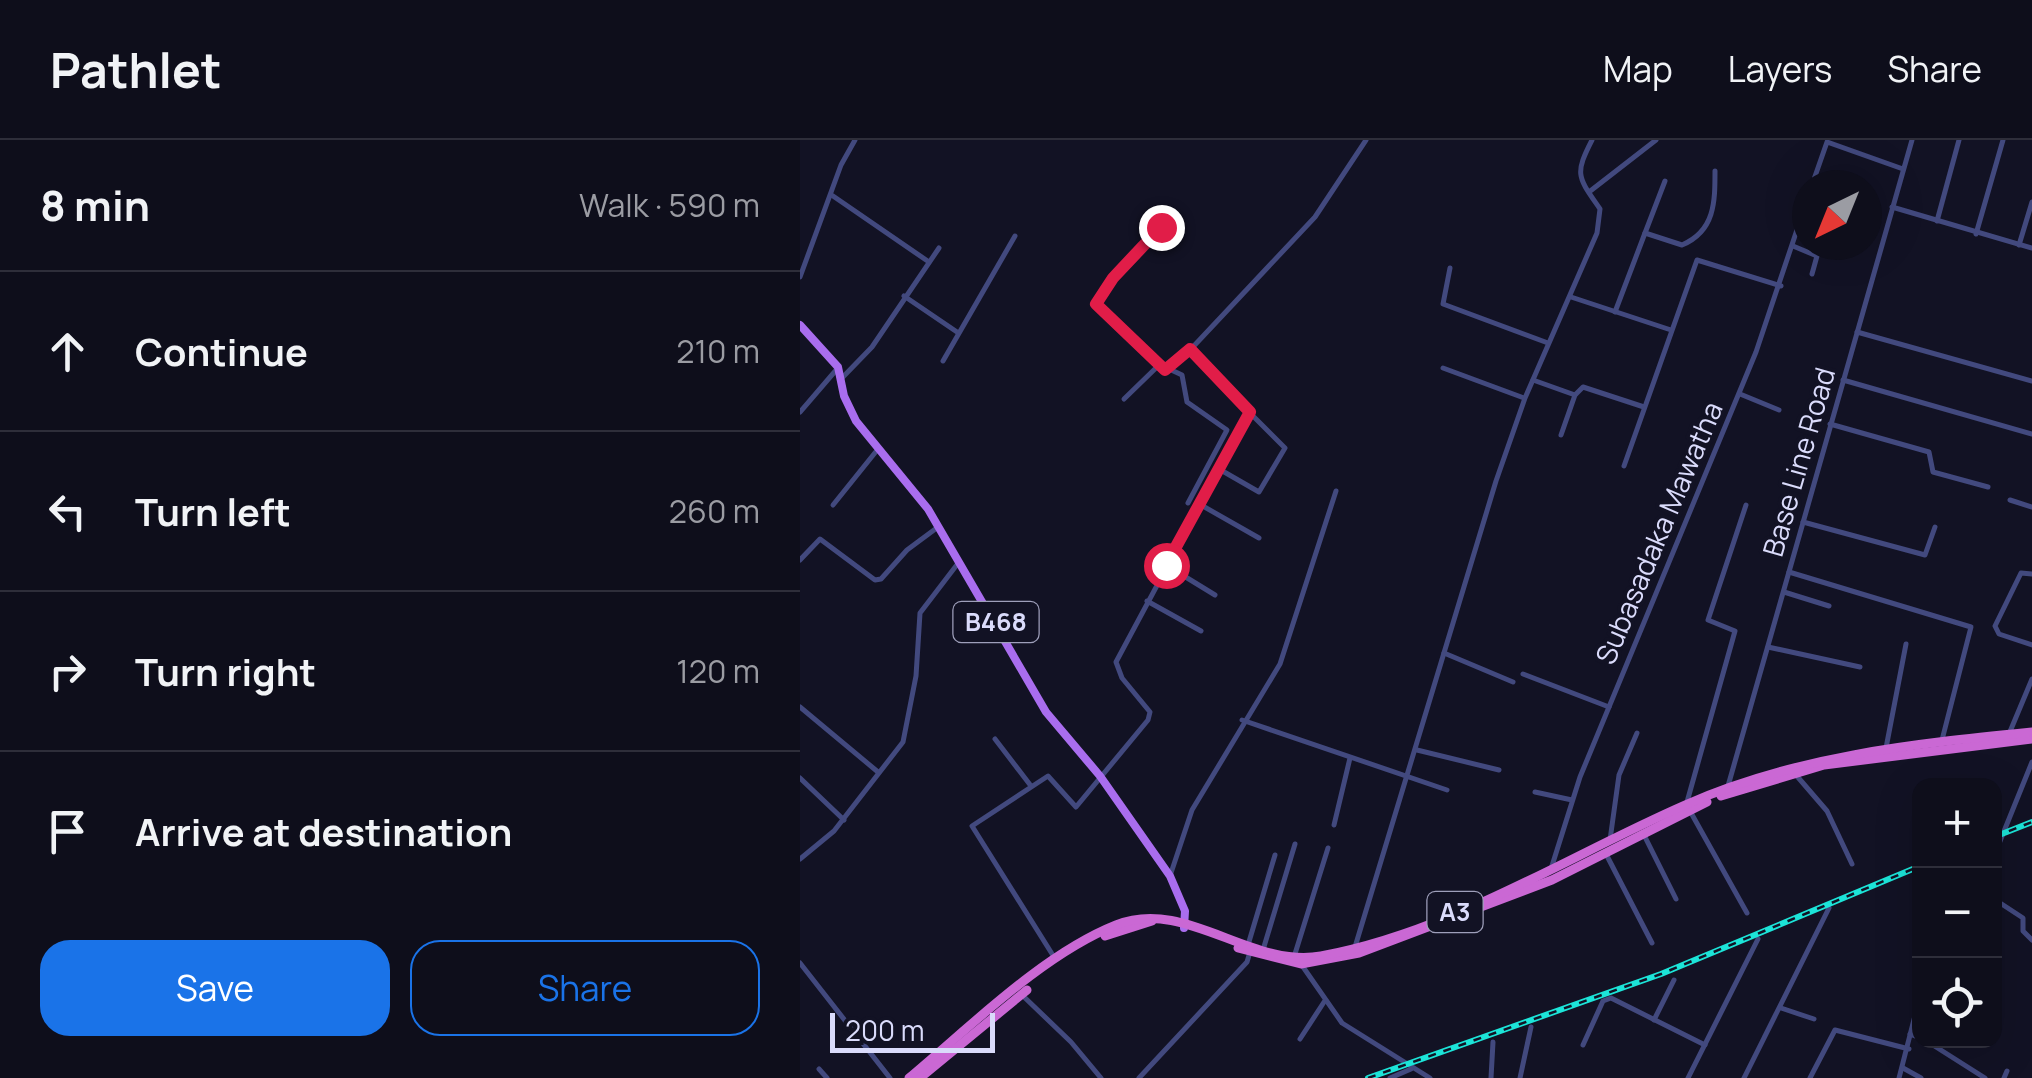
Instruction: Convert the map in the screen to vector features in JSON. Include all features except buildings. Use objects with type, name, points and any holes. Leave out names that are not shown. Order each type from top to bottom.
[{"type":"highway","name":"A3","points":[[1608,850],[1688,807],[1822,758],[2009,734],[2032,736]]},
{"type":"highway","name":"A3","points":[[1727,791],[1848,760],[2032,736]]},
{"type":"highway","name":"A3","points":[[910,1078],[1056,960],[1103,930],[1132,919],[1149,916],[1249,949],[1298,960],[1360,953],[1551,876],[1644,834],[1688,807]]},
{"type":"highway","name":"A3","points":[[1249,949],[1298,960],[1355,947],[1551,876]]},
{"type":"highway","name":"A3","points":[[920,1078],[1056,967],[1115,932],[1147,921],[1185,926]]},
{"type":"main road","points":[[800,325],[838,368]]},
{"type":"main road","name":"B468","points":[[838,368],[856,422],[938,527],[1046,712],[1100,776],[1170,876],[1182,901],[1185,926]]},
{"type":"street","points":[[1167,368],[1190,349],[1315,218],[1366,140]]},
{"type":"street","points":[[1355,947],[1525,398],[1602,218],[1578,166],[1592,140]]},
{"type":"street","points":[[1588,192],[1656,140]]},
{"type":"street","name":"Base Line Road","points":[[1727,791],[1912,140]]},
{"type":"street","points":[[1937,221],[1959,140]]},
{"type":"street","points":[[1976,234],[2003,140]]},
{"type":"street","points":[[800,277],[851,141]]},
{"type":"street","points":[[1816,170],[1824,144],[1841,142],[1903,170]]},
{"type":"street","points":[[1645,234],[1676,245],[1688,244],[1714,215],[1715,170]]},
{"type":"street","points":[[1615,312],[1665,181]]},
{"type":"street","points":[[832,195],[929,262]]},
{"type":"street","points":[[2019,245],[2032,202]]},
{"type":"street","points":[[1892,207],[2032,248]]},
{"type":"street","points":[[1161,227],[1113,278],[1096,304],[1160,365],[1182,375],[1187,402],[1227,430],[1188,503]]},
{"type":"street","points":[[943,361],[1015,236]]},
{"type":"street","points":[[840,379],[872,347],[939,248]]},
{"type":"street","name":"Subasadaka Mawatha","points":[[1551,876],[1572,800],[1739,394],[1792,249]]},
{"type":"street","points":[[1624,466],[1697,260],[1781,286]]},
{"type":"street","points":[[1812,274],[1815,260]]},
{"type":"street","points":[[1450,268],[1443,304],[1548,343]]},
{"type":"street","points":[[904,296],[957,332]]},
{"type":"street","points":[[1571,297],[1672,330]]},
{"type":"street","points":[[1858,332],[2032,382]]},
{"type":"street","points":[[1190,349],[1285,448],[1259,492],[1219,469]]},
{"type":"street","points":[[1124,399],[1160,365]]},
{"type":"street","points":[[800,412],[838,368]]},
{"type":"street","points":[[1442,368],[1525,398]]},
{"type":"street","points":[[1533,380],[1574,395]]},
{"type":"street","points":[[1843,380],[2032,434]]},
{"type":"street","points":[[1562,435],[1574,395],[1583,387],[1644,406]]},
{"type":"street","points":[[1739,394],[1779,410]]},
{"type":"street","points":[[1056,960],[972,826],[1048,776],[1076,806],[1148,720],[1150,712],[1122,678],[1116,662],[1250,412]]},
{"type":"street","points":[[1830,424],[1929,452],[1933,472],[1988,487]]},
{"type":"street","points":[[832,505],[878,449]]},
{"type":"street","points":[[1170,876],[1192,810],[1242,720],[1280,664],[1336,491]]},
{"type":"street","points":[[2010,500],[2032,507]]},
{"type":"street","points":[[1200,504],[1259,538]]},
{"type":"street","points":[[1746,504],[1708,620],[1734,632],[1688,807],[1746,913]]},
{"type":"street","points":[[1802,522],[1925,555],[1936,527]]},
{"type":"street","points":[[800,560],[820,539],[874,580],[881,580],[907,550],[938,527]]},
{"type":"street","points":[[800,860],[844,820],[903,742],[916,676],[920,614],[960,562]]},
{"type":"street","points":[[1166,565],[1215,595]]},
{"type":"street","points":[[1789,572],[1972,627],[1942,743]]},
{"type":"street","points":[[2032,574],[2021,573],[1995,626],[1999,634],[2032,645]]},
{"type":"street","points":[[1784,592],[1829,606]]},
{"type":"street","points":[[1147,601],[1201,631]]},
{"type":"street","points":[[1886,748],[1906,644]]},
{"type":"street","points":[[1768,646],[1860,666]]},
{"type":"street","points":[[1444,652],[1513,682]]},
{"type":"street","points":[[1523,674],[1609,707]]},
{"type":"street","points":[[2009,734],[2032,679]]},
{"type":"street","points":[[800,707],[879,773]]},
{"type":"street","points":[[1242,720],[1447,790]]},
{"type":"street","points":[[1637,733],[1620,775],[1608,850],[1652,944]]},
{"type":"street","points":[[995,739],[1032,786]]},
{"type":"street","points":[[1418,750],[1498,770]]},
{"type":"street","points":[[1334,826],[1350,758]]},
{"type":"street","points":[[2002,836],[2032,762]]},
{"type":"street","points":[[1794,772],[1827,811],[1852,864]]},
{"type":"street","points":[[800,778],[844,820]]},
{"type":"street","points":[[1535,792],[1572,800]]},
{"type":"street","points":[[1644,834],[1676,900]]},
{"type":"street","points":[[1263,950],[1295,844]]},
{"type":"street","points":[[1328,848],[1298,960],[1324,1002],[1368,1043],[1430,1078]]},
{"type":"street","points":[[1140,1078],[1247,962],[1275,855]]},
{"type":"street","points":[[2002,904],[2023,918],[2023,930],[2032,940]]},
{"type":"street","points":[[1744,1078],[1829,908]]},
{"type":"street","points":[[1688,1078],[1758,939]]},
{"type":"street","points":[[800,963],[890,1078]]},
{"type":"street","points":[[1654,1020],[1674,980]]},
{"type":"street","points":[[1021,994],[1071,1042],[1101,1078]]},
{"type":"street","points":[[1583,1045],[1606,999],[1705,1046]]},
{"type":"street","points":[[1300,1039],[1324,1002]]},
{"type":"street","points":[[1781,1008],[1814,1019]]},
{"type":"street","points":[[1899,1078],[1912,1026]]},
{"type":"street","points":[[1520,1078],[1530,1027]]},
{"type":"street","points":[[1810,1078],[1836,1030],[1909,1049]]},
{"type":"street","points":[[1491,1078],[1494,1042]]},
{"type":"street","points":[[1936,1048],[1984,1078]]},
{"type":"street","points":[[1902,1068],[1921,1078]]},
{"type":"street","points":[[820,1069],[827,1078]]},
{"type":"street","points":[[1390,1078],[1411,1069]]},
{"type":"railway","points":[[2002,834],[2032,822]]},
{"type":"railway","points":[[1368,1078],[1661,974],[1915,868]]},
{"type":"route","points":[[1161,227],[1113,278],[1096,304],[1165,370],[1190,349],[1250,412],[1166,565]]}]
